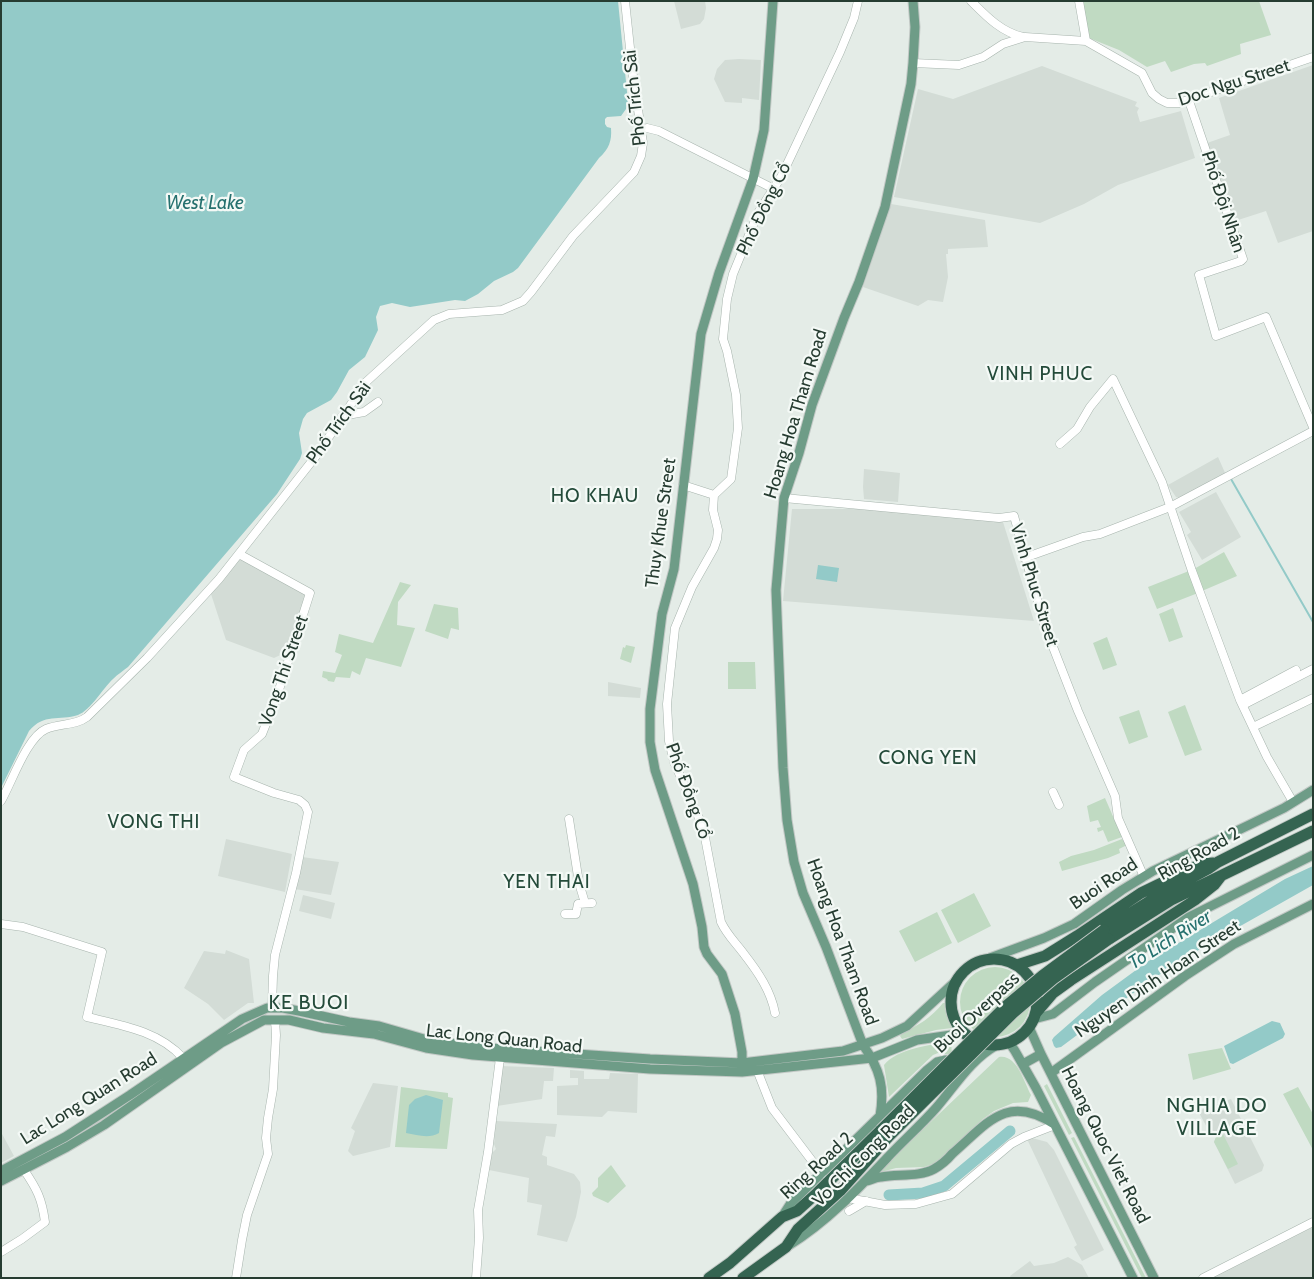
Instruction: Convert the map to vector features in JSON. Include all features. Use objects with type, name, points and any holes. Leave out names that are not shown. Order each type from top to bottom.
[{"type":"highway","name":"Ring Road 2","points":[[1106,934],[1146,903],[1218,862],[1313,814]]},
{"type":"highway","name":"Ring Road 2","points":[[1106,934],[1313,831]]},
{"type":"highway","points":[[1017,965],[1045,956],[1141,893],[1201,864],[1218,862]]},
{"type":"highway","points":[[1033,1019],[1036,995],[1034,986],[1030,978],[1017,965],[990,958],[970,965],[956,980],[952,990],[951,1002],[957,1024],[964,1033],[974,1040],[985,1044],[997,1045],[1009,1042],[1017,1038],[1033,1019],[1053,993],[1195,900],[1214,885],[1221,876]]},
{"type":"highway","name":"Buoi Overpass","points":[[884,1133],[1006,1006],[1042,976],[1106,934]]},
{"type":"highway","name":"Ring Road 2","points":[[778,1221],[797,1211],[884,1133]]},
{"type":"highway","name":"Ring Road 2","points":[[786,1247],[798,1229],[840,1192],[884,1133]]},
{"type":"highway","name":"Vo Chi Cong Road","points":[[709,1278],[730,1263],[778,1221]]},
{"type":"highway","name":"Vo Chi Cong Road","points":[[743,1278],[786,1247]]},
{"type":"main road","name":"Thuy Khue Street","points":[[742,1067],[735,1014],[722,974],[704,947],[693,884],[652,758],[649,727],[662,614],[674,568],[701,334],[719,273],[753,179],[764,130],[773,1]]},
{"type":"main road","name":"Hoang Hoa Tham Road","points":[[880,1116],[882,1088],[879,1073],[863,1045],[826,947],[803,893],[794,862],[787,820],[783,768],[776,590],[784,498],[812,405],[880,223],[914,63],[915,14],[913,1]]},
{"type":"main road","name":"Buoi Road","points":[[990,958],[1044,938],[1074,924],[1154,870],[1249,826],[1313,790]]},
{"type":"main road","points":[[1033,1019],[1053,1014],[1095,982],[1189,917],[1313,854]]},
{"type":"main road","name":"Nguyen Dinh Hoan Street","points":[[1051,1073],[1186,976],[1234,944],[1313,904]]},
{"type":"main road","points":[[863,1045],[906,1026],[956,980]]},
{"type":"main road","name":"Lac Long Quan Road","points":[[1,1181],[104,1125],[171,1073],[183,1058],[247,1016],[259,1010],[272,1007],[349,1022],[389,1033],[426,1048],[540,1056],[650,1069],[742,1067],[843,1051],[863,1045]]},
{"type":"main road","name":"Hoang Quoc Viet Road","points":[[1033,1019],[1040,1054],[1154,1278]]},
{"type":"main road","name":"Lac Long Quan Road","points":[[1,1171],[73,1132],[221,1043],[264,1020],[289,1020],[323,1028],[389,1033]]},
{"type":"main road","points":[[872,1058],[917,1040],[964,1033]]},
{"type":"main road","name":"Hoang Quoc Viet Road","points":[[1009,1042],[1023,1064],[1133,1278]]},
{"type":"main road","name":"Vo Chi Cong Road","points":[[786,1247],[820,1225],[936,1108],[955,1082],[987,1051],[997,1045]]},
{"type":"main road","name":"Lac Long Quan Road","points":[[473,1051],[500,1058],[540,1056]]},
{"type":"main road","points":[[1023,1064],[1040,1054]]},
{"type":"main road","name":"Lac Long Quan Road","points":[[742,1067],[757,1070],[872,1058]]},
{"type":"main road","name":"Vo Chi Cong Road","points":[[778,1221],[791,1203],[937,1062],[946,1060],[956,1068],[955,1082]]},
{"type":"main road","points":[[864,1182],[880,1177],[935,1169],[987,1124],[1002,1114],[1029,1111],[1055,1125]]},
{"type":"main road","points":[[18,1162],[24,1170]]},
{"type":"street","name":"Phố Trích Sài","points":[[1,801],[33,739],[45,730],[81,721],[94,711],[200,600],[239,554],[316,456],[366,382],[434,320],[449,314],[502,310],[528,297],[573,236],[634,172],[643,150],[625,1]]},
{"type":"street","name":"Phố Đồng Cổ","points":[[775,1013],[767,988],[760,975],[727,933],[721,922],[703,827],[674,762],[669,741],[666,704],[675,628],[692,587],[717,539],[718,530],[713,510],[714,495],[731,479],[738,428],[736,395],[723,339],[727,299],[733,274],[758,213],[774,189],[840,52],[854,18],[858,1]]},
{"type":"street","points":[[971,1],[997,25],[1014,35],[1025,37]]},
{"type":"street","points":[[1079,1],[1086,42]]},
{"type":"street","name":"Doc Ngu Street","points":[[914,63],[959,65],[983,57],[1003,44],[1025,37],[1086,42],[1142,73],[1152,93],[1159,99],[1167,103],[1179,104],[1313,57]]},
{"type":"street","name":"Phố Đội Nhân","points":[[1190,101],[1243,259],[1199,275],[1216,336],[1266,317],[1313,426]]},
{"type":"street","points":[[641,130],[647,128],[659,131],[774,189]]},
{"type":"street","points":[[1060,444],[1077,429],[1090,407],[1113,380],[1156,468],[1192,571],[1242,703],[1267,757],[1292,802]]},
{"type":"street","points":[[342,416],[364,412],[378,402]]},
{"type":"street","points":[[1024,558],[1084,537],[1100,534],[1170,506],[1313,431]]},
{"type":"street","points":[[683,485],[714,495]]},
{"type":"street","name":"Vinh Phuc Street","points":[[784,498],[999,518],[1014,516],[1024,558],[1046,630],[1078,711],[1115,796],[1117,811],[1144,877]]},
{"type":"street","name":"Vong Thi Street","points":[[239,554],[310,593],[277,696],[262,734],[244,750],[234,777],[274,793],[299,800],[305,805],[308,812],[296,873],[275,955],[272,1007]]},
{"type":"street","points":[[655,662],[671,663]]},
{"type":"street","points":[[1242,703],[1313,669]]},
{"type":"street","points":[[1242,703],[1296,670]]},
{"type":"street","points":[[1253,727],[1313,698]]},
{"type":"street","points":[[1053,792],[1059,805]]},
{"type":"street","points":[[565,914],[576,914],[578,904],[589,903],[579,883],[569,819]]},
{"type":"street","points":[[1,924],[23,927],[102,952],[87,1017],[152,1035],[177,1051],[183,1058]]},
{"type":"street","points":[[236,1278],[247,1215],[268,1154],[266,1138],[274,1089],[275,1020]]},
{"type":"street","points":[[476,1278],[479,1238],[478,1210],[488,1152],[500,1058]]},
{"type":"street","points":[[757,1070],[772,1108],[822,1174]]},
{"type":"street","points":[[848,1198],[885,1205],[916,1204],[952,1194],[1011,1144],[1055,1125]]},
{"type":"street","points":[[4,1251],[45,1222],[38,1190],[24,1170]]},
{"type":"street","points":[[849,1211],[866,1201]]},
{"type":"street","points":[[1203,1278],[1313,1222]]},
{"type":"shaded area","points":[[674,1],[705,1],[704,19],[700,24],[681,29]]},
{"type":"shaded area","points":[[725,60],[761,60],[759,100],[742,98],[742,103],[725,102],[714,79],[717,69]]},
{"type":"shaded area","points":[[1313,65],[1313,231],[1278,243],[1266,211],[1235,221],[1207,143],[1230,135],[1219,98]]},
{"type":"shaded area","points":[[1042,66],[1137,102],[1135,106],[1139,108],[1137,112],[1140,122],[1181,111],[1195,158],[1118,185],[1084,204],[1040,223],[894,197],[918,89],[953,99]]},
{"type":"shaded area","points":[[891,204],[985,220],[988,247],[948,249],[948,254],[946,254],[948,277],[943,302],[928,300],[918,306],[863,287]]},
{"type":"shaded area","points":[[1218,457],[1226,475],[1180,498],[1176,497],[1168,485]]},
{"type":"shaded area","points":[[864,469],[900,473],[898,502],[864,499]]},
{"type":"shaded area","points":[[1216,492],[1241,537],[1202,560],[1187,535],[1191,532],[1179,512]]},
{"type":"shaded area","points":[[792,509],[859,509],[1003,522],[1034,621],[783,601]]},
{"type":"shaded area","points":[[239,556],[308,594],[289,651],[274,658],[226,640],[211,594]]},
{"type":"shaded area","points":[[608,682],[641,688],[640,698],[608,696]]},
{"type":"shaded area","points":[[226,839],[292,854],[285,892],[218,876]]},
{"type":"shaded area","points":[[302,857],[339,862],[331,895],[295,889]]},
{"type":"shaded area","points":[[303,895],[335,903],[331,919],[299,911]]},
{"type":"shaded area","points":[[226,950],[249,959],[254,1003],[248,1003],[224,1020],[208,1004],[184,988],[204,951],[225,954]]},
{"type":"shaded area","points":[[500,1066],[554,1068],[553,1081],[544,1081],[542,1099],[497,1106]]},
{"type":"shaded area","points":[[570,1070],[584,1071],[584,1079],[609,1079],[610,1073],[638,1074],[637,1113],[608,1111],[602,1117],[557,1115],[557,1086],[578,1085],[578,1078],[570,1078]]},
{"type":"shaded area","points":[[373,1083],[398,1086],[390,1147],[353,1156],[348,1151],[355,1131],[351,1128]]},
{"type":"shaded area","points":[[1231,1099],[1264,1165],[1262,1171],[1235,1184],[1214,1142],[1216,1137],[1209,1131],[1198,1111]]},
{"type":"shaded area","points":[[496,1121],[557,1124],[555,1137],[546,1136],[542,1155],[547,1157],[547,1165],[574,1174],[580,1182],[581,1192],[576,1217],[567,1242],[537,1235],[542,1205],[527,1202],[529,1178],[489,1170],[492,1153],[496,1149],[494,1144]]},
{"type":"shaded area","points":[[1,1132],[14,1156],[1,1163]]},
{"type":"shaded area","points":[[1032,1138],[1047,1142],[1054,1150],[1104,1250],[1082,1261],[1074,1247],[1077,1245],[1027,1139]]},
{"type":"shaded area","points":[[1313,1226],[1313,1278],[1209,1278]]},
{"type":"shaded area","points":[[1068,1257],[1082,1265],[1089,1278],[1011,1278],[1010,1276],[1030,1261],[1034,1266],[1054,1263]]},
{"type":"green space","points":[[1082,1],[1259,1],[1271,35],[1240,44],[1241,54],[1207,66],[1205,63],[1194,64],[1171,72],[1165,61],[1147,67],[1119,50],[1089,38]]},
{"type":"green space","points":[[1224,552],[1237,576],[1202,591],[1194,569]]},
{"type":"green space","points":[[1189,571],[1198,593],[1157,609],[1148,587]]},
{"type":"green space","points":[[400,582],[411,585],[398,602],[397,625],[415,628],[401,667],[366,658],[360,675],[352,671],[350,678],[336,677],[334,682],[322,677],[323,671],[335,673],[342,655],[335,652],[339,634],[373,643]]},
{"type":"green space","points":[[434,604],[458,608],[459,630],[451,628],[448,639],[425,631]]},
{"type":"green space","points":[[1173,608],[1183,637],[1169,642],[1159,614]]},
{"type":"green space","points":[[1107,637],[1117,665],[1103,670],[1093,643]]},
{"type":"green space","points":[[626,645],[635,647],[631,663],[620,659],[623,647],[625,648]]},
{"type":"green space","points":[[728,662],[755,662],[756,689],[728,689]]},
{"type":"green space","points":[[1185,705],[1202,750],[1185,756],[1168,712]]},
{"type":"green space","points":[[1139,710],[1148,737],[1129,744],[1119,717]]},
{"type":"green space","points":[[1105,798],[1122,837],[1108,842],[1103,830],[1098,832],[1097,828],[1101,827],[1098,820],[1090,822],[1087,806]]},
{"type":"green space","points":[[1122,839],[1127,845],[1119,849],[1120,853],[1062,871],[1059,862],[1071,856],[1094,850]]},
{"type":"green space","points":[[974,893],[991,926],[958,943],[941,910]]},
{"type":"green space","points":[[937,912],[952,943],[915,962],[899,931]]},
{"type":"green space","points":[[995,967],[1014,973],[1024,983],[1030,1002],[1024,1021],[1014,1031],[995,1037],[976,1031],[966,1021],[960,1002],[966,983],[976,973]]},
{"type":"green space","points":[[945,1003],[947,1016],[952,1028],[902,1039],[900,1036],[902,1033],[924,1021]]},
{"type":"green space","points":[[951,1041],[952,1055],[938,1053],[933,1055],[889,1097],[884,1065],[890,1059],[914,1048]]},
{"type":"green space","points":[[1222,1048],[1231,1069],[1193,1080],[1188,1054]]},
{"type":"green space","points":[[999,1057],[1011,1060],[1019,1070],[1031,1095],[1028,1102],[1013,1103],[994,1111],[936,1163],[924,1167],[896,1168],[881,1172],[880,1170]]},
{"type":"green space","points":[[1047,1084],[1072,1133],[1069,1135],[1044,1086]]},
{"type":"green space","points":[[401,1087],[448,1093],[448,1097],[453,1098],[447,1149],[395,1147]]},
{"type":"green space","points":[[1298,1087],[1313,1114],[1313,1150],[1283,1094]]},
{"type":"green space","points":[[1223,1134],[1238,1164],[1228,1169],[1214,1142],[1216,1137]]},
{"type":"green space","points":[[1074,1137],[1146,1278],[1142,1278],[1071,1138]]},
{"type":"green space","points":[[611,1165],[626,1186],[608,1203],[593,1196],[592,1193],[598,1187],[598,1178]]},
{"type":"water","name":"West Lake","points":[[1,1],[618,1],[628,102],[621,116],[607,117],[605,119],[607,127],[611,128],[611,137],[607,148],[518,268],[494,281],[478,294],[465,301],[455,300],[410,307],[392,303],[380,306],[376,317],[378,330],[365,357],[349,370],[331,400],[307,413],[303,419],[299,433],[302,453],[300,459],[277,494],[128,667],[109,683],[88,709],[71,717],[52,718],[40,722],[29,731],[1,788]]},
{"type":"water","points":[[818,565],[839,568],[837,582],[816,579]]},
{"type":"water","points":[[1313,866],[1313,885],[1205,946],[1151,980],[1061,1047],[1056,1048],[1054,1046],[1052,1040],[1054,1037],[1102,995],[1147,962],[1285,879]]},
{"type":"water","points":[[1272,1021],[1280,1023],[1285,1034],[1283,1038],[1233,1064],[1230,1063],[1224,1046]]},
{"type":"water","points":[[426,1095],[443,1100],[439,1133],[427,1136],[406,1133],[409,1105],[415,1099]]},
{"type":"waterway","points":[[1231,479],[1313,622]]},
{"type":"waterway","name":"To Lich River","points":[[889,1195],[923,1193],[944,1186],[1010,1131]]},
{"type":"district","name":"VINH PHUC","points":[[1040,374]]},
{"type":"district","name":"HO KHAU","points":[[595,496]]},
{"type":"district","name":"CONG YEN","points":[[928,758]]},
{"type":"district","name":"VONG THI","points":[[154,822]]},
{"type":"district","name":"YEN THAI","points":[[547,882]]},
{"type":"district","name":"KE BUOI","points":[[309,1003]]},
{"type":"district","name":"NGHIA DO VILLAGE","points":[[1217,1118]]}]
